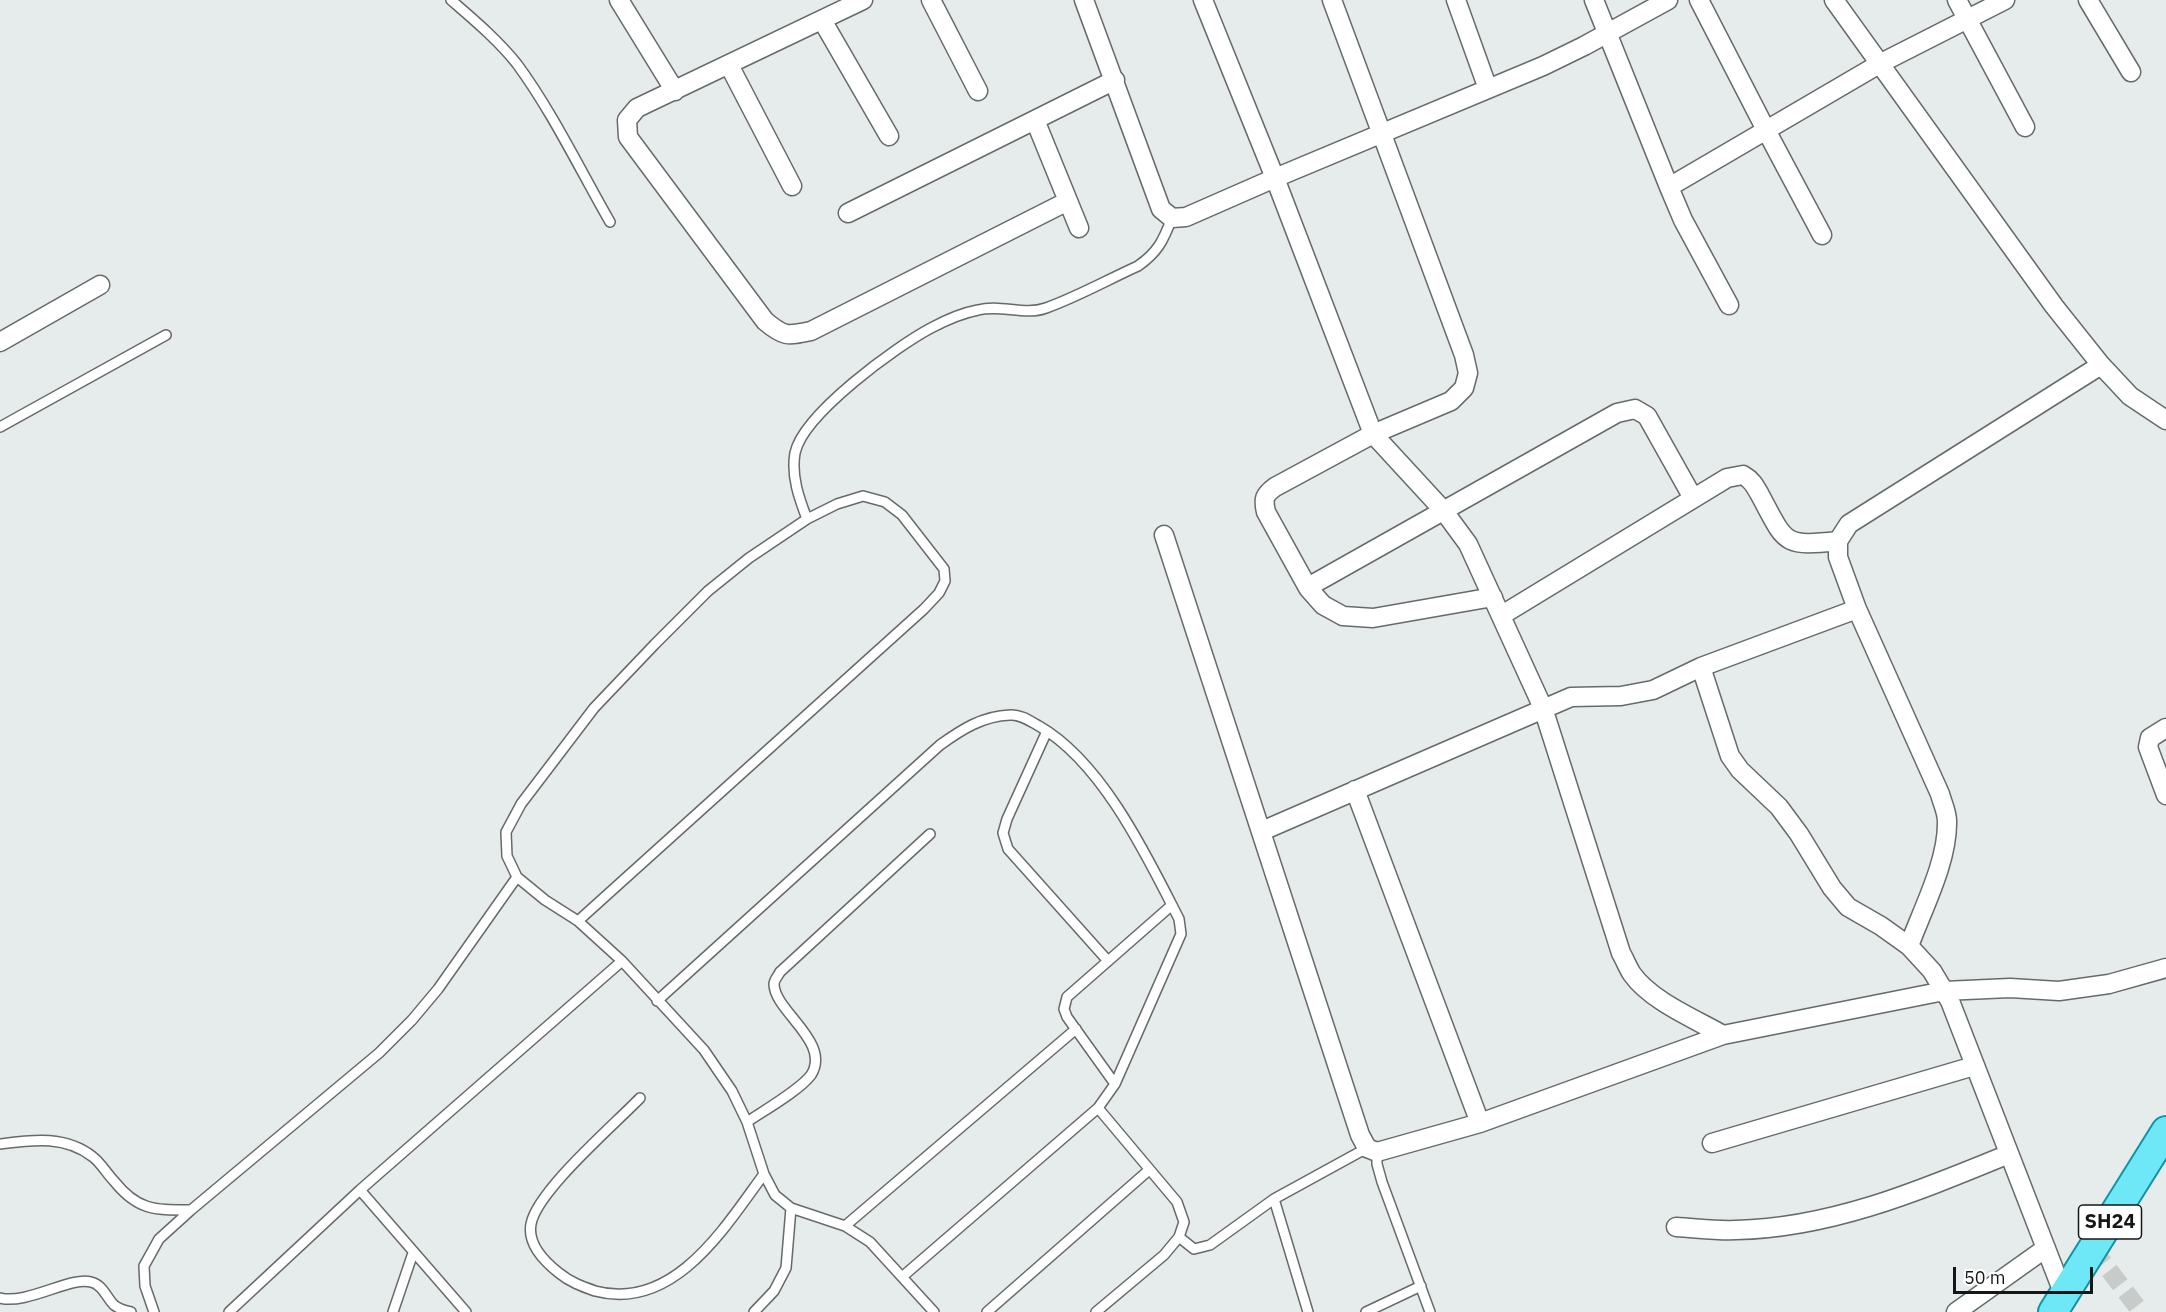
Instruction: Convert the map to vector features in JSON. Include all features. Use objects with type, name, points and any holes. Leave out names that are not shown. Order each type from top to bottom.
[{"type":"main road","name":"SH24","points":[[2058,1303],[2166,1131]]},
{"type":"street","points":[[619,0],[675,91]]},
{"type":"street","points":[[863,0],[637,108],[627,120],[628,138],[765,321],[780,333],[794,335],[811,331],[1068,201]]},
{"type":"street","points":[[931,0],[978,91]]},
{"type":"street","points":[[1084,0],[1161,209],[1172,218],[1186,217],[1543,66],[1668,0]]},
{"type":"street","points":[[1203,0],[1275,178],[1373,434],[1443,510],[1467,544],[1544,708],[1621,953],[1632,974],[1645,989],[1723,1035]]},
{"type":"street","points":[[1332,0],[1464,355],[1468,372],[1464,388],[1451,401],[1373,434],[1275,487],[1265,494],[1263,501],[1266,512],[1308,587],[1323,605],[1343,616],[1373,618],[1493,597]]},
{"type":"street","points":[[1456,0],[1488,89]]},
{"type":"street","points":[[1594,0],[1683,220],[1729,305]]},
{"type":"street","points":[[1699,0],[1822,235]]},
{"type":"street","points":[[1834,0],[2054,306],[2101,365],[2130,396],[2166,420]]},
{"type":"street","points":[[1957,0],[2025,127]]},
{"type":"street","points":[[1669,187],[1881,63],[2005,0]]},
{"type":"street","points":[[2088,0],[2131,72]]},
{"type":"street","points":[[822,20],[889,136]]},
{"type":"street","points":[[729,65],[792,186]]},
{"type":"street","points":[[848,213],[1115,81]]},
{"type":"street","points":[[1035,120],[1079,228]]},
{"type":"street","points":[[0,342],[100,285]]},
{"type":"street","points":[[1909,946],[1938,871],[1946,839],[1947,818],[1940,794],[1857,609],[1838,557],[1838,541],[1850,524],[2101,365]]},
{"type":"street","points":[[1308,587],[1617,413],[1635,409],[1647,416],[1694,498]]},
{"type":"street","points":[[1502,615],[1727,478],[1743,475],[1752,480],[1781,533],[1790,540],[1804,544],[1838,541]]},
{"type":"street","points":[[1164,536],[1360,1135],[1372,1150],[1480,1123],[1723,1035],[1944,991],[2010,988],[2059,991],[2109,984],[2166,968]]},
{"type":"street","points":[[1262,831],[1570,697],[1621,696],[1653,690],[1701,668],[1857,609]]},
{"type":"street","points":[[1701,668],[1730,756],[1740,770],[1779,807],[1799,834],[1832,888],[1848,907],[1909,946],[1932,971],[1950,1001],[2046,1248],[2058,1303]]},
{"type":"street","points":[[2166,728],[2150,738],[2148,747],[2166,795]]},
{"type":"street","points":[[1355,790],[1480,1123]]},
{"type":"street","points":[[1712,1143],[1974,1066]]},
{"type":"street","points":[[1676,1227],[1735,1230],[1801,1224],[1865,1209],[1933,1185],[2009,1154]]},
{"type":"street","points":[[1956,1312],[2046,1248]]},
{"type":"lane","points":[[452,0],[495,38],[516,64],[539,97],[610,222]]},
{"type":"lane","points":[[807,519],[797,494],[795,452],[803,433],[825,408],[860,377],[930,329],[958,316],[981,309],[1026,312],[1045,309],[1138,266],[1150,258],[1162,243],[1172,218]]},
{"type":"lane","points":[[0,427],[165,335]]},
{"type":"lane","points":[[578,921],[939,593],[945,581],[944,569],[902,515],[885,502],[863,496],[837,504],[807,519],[749,558],[708,591],[594,708],[521,804],[506,832],[507,856],[517,877],[545,900],[578,921],[622,961],[710,1058],[732,1091],[747,1122],[764,1174],[775,1195],[791,1208],[845,1226],[870,1242],[934,1312]]},
{"type":"lane","points":[[657,1001],[940,745],[967,726],[1011,714],[1026,718],[1068,747],[1129,824],[1179,919],[1180,934],[1115,1084],[1098,1108],[902,1277]]},
{"type":"lane","points":[[1047,731],[1006,819],[1003,834],[1008,849],[1108,961]]},
{"type":"lane","points":[[747,1122],[800,1085],[811,1074],[816,1059],[811,1043],[776,993],[774,982],[780,972],[930,834]]},
{"type":"lane","points":[[154,1312],[145,1286],[144,1266],[159,1239],[379,1053],[412,1020],[438,989],[517,877]]},
{"type":"lane","points":[[1115,1084],[1064,1009],[1067,997],[1172,905]]},
{"type":"lane","points":[[229,1312],[360,1190],[622,961]]},
{"type":"lane","points":[[845,1226],[1076,1029]]},
{"type":"lane","points":[[640,1098],[552,1187],[538,1205],[530,1226],[533,1243],[545,1263],[571,1283],[609,1296],[639,1295],[666,1286],[688,1270],[713,1243],[764,1174]]},
{"type":"lane","points":[[1096,1312],[1164,1255],[1179,1237],[1184,1222],[1177,1202],[1098,1108]]},
{"type":"lane","points":[[0,1144],[44,1139],[71,1145],[93,1157],[119,1188],[138,1205],[160,1210],[191,1210]]},
{"type":"lane","points":[[1179,1237],[1194,1249],[1210,1245],[1274,1199],[1307,1179],[1372,1150],[1430,1312]]},
{"type":"lane","points":[[987,1312],[1149,1170]]},
{"type":"lane","points":[[360,1190],[466,1312]]},
{"type":"lane","points":[[1274,1199],[1308,1312]]},
{"type":"lane","points":[[754,1312],[774,1291],[786,1268],[791,1208]]},
{"type":"lane","points":[[393,1312],[413,1253]]},
{"type":"lane","points":[[0,1298],[17,1299],[90,1281],[101,1288],[114,1305],[131,1312]]},
{"type":"lane","points":[[1366,1312],[1421,1286]]},
{"type":"tunnel","points":[[2093,1249],[2141,1312]]}]
